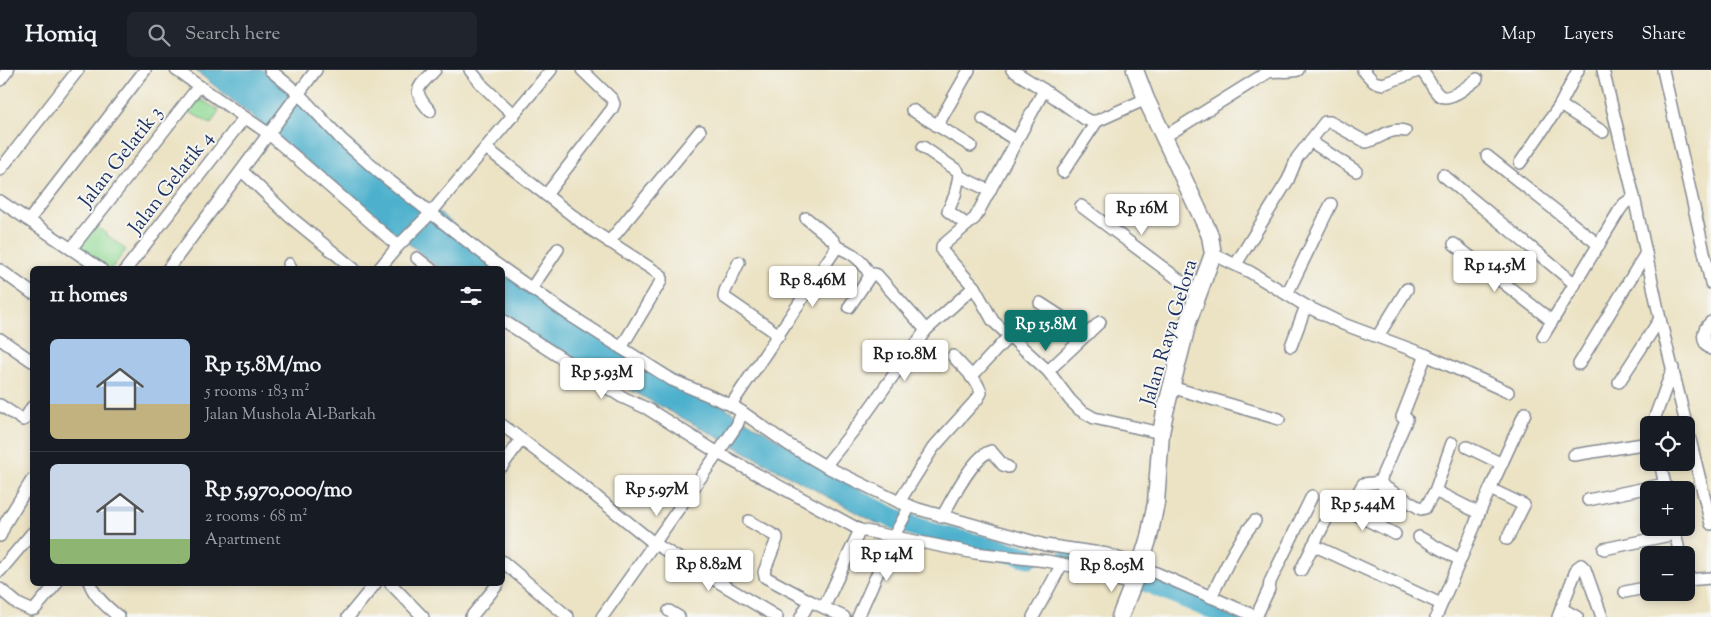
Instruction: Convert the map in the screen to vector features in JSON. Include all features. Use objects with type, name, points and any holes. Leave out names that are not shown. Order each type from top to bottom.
[{"type":"street","points":[[0,80],[8,70]]},
{"type":"street","points":[[0,170],[78,70]]},
{"type":"street","points":[[29,220],[145,70]]},
{"type":"street","points":[[176,70],[270,134],[398,246]]},
{"type":"street","points":[[270,70],[298,92],[342,140],[428,216],[499,266]]},
{"type":"street","points":[[170,266],[316,70]]},
{"type":"street","points":[[430,111],[419,99],[418,92],[419,87],[435,70]]},
{"type":"street","points":[[470,70],[483,86],[514,115]]},
{"type":"street","points":[[381,266],[398,246],[428,216],[551,70]]},
{"type":"street","points":[[546,195],[614,104],[582,70]]},
{"type":"street","points":[[937,126],[969,70]]},
{"type":"street","points":[[1012,70],[1090,121],[1096,121],[1146,99]]},
{"type":"street","name":"Jalan Raya Gelora","points":[[1120,617],[1149,537],[1156,503],[1161,433],[1171,386],[1188,322],[1213,254],[1210,236],[1146,99],[1136,70]]},
{"type":"street","points":[[1164,137],[1268,72],[1298,70]]},
{"type":"street","points":[[1364,70],[1374,82],[1383,84],[1421,70],[1440,96],[1447,98],[1477,79]]},
{"type":"street","points":[[1520,163],[1560,105],[1578,70]]},
{"type":"street","points":[[1603,70],[1634,197],[1660,318],[1711,524]]},
{"type":"street","points":[[1663,70],[1711,283]]},
{"type":"street","name":"Jalan Gelatik 3","points":[[71,249],[199,86]]},
{"type":"street","points":[[1044,90],[975,218],[948,240],[942,246],[942,249],[974,287],[993,321],[1048,372],[1070,400],[1094,418],[1161,433]]},
{"type":"street","points":[[1560,105],[1603,132]]},
{"type":"street","points":[[912,110],[971,146]]},
{"type":"street","name":"Jalan Gelatik 4","points":[[128,266],[244,118]]},
{"type":"street","points":[[983,119],[1017,141]]},
{"type":"street","points":[[1063,172],[1096,121]]},
{"type":"street","points":[[1236,264],[1288,180],[1297,158],[1327,121],[1366,142],[1398,129],[1405,131]]},
{"type":"street","points":[[609,242],[700,131]]},
{"type":"street","points":[[1310,140],[1356,171]]},
{"type":"street","points":[[923,147],[958,171],[959,176],[955,195],[948,211],[967,226]]},
{"type":"street","points":[[486,148],[590,229],[658,273],[661,278],[621,348]]},
{"type":"street","points":[[1487,156],[1599,245]]},
{"type":"street","points":[[242,171],[289,216],[350,266]]},
{"type":"street","points":[[1443,175],[1575,284]]},
{"type":"street","points":[[959,176],[990,191]]},
{"type":"street","points":[[1543,336],[1624,204],[1634,197]]},
{"type":"street","points":[[0,201],[96,266]]},
{"type":"street","points":[[1287,294],[1330,204]]},
{"type":"street","points":[[1081,206],[1198,294]]},
{"type":"street","points":[[806,218],[833,240],[837,247],[848,251],[861,261],[870,276]]},
{"type":"street","points":[[1454,244],[1552,322]]},
{"type":"street","points":[[731,406],[837,247]]},
{"type":"street","points":[[531,289],[558,249]]},
{"type":"street","points":[[1579,364],[1646,253]]},
{"type":"street","points":[[1213,254],[1236,264],[1306,306],[1343,324],[1426,355],[1508,392]]},
{"type":"street","points":[[417,258],[426,266]]},
{"type":"street","points":[[739,262],[725,290],[724,297],[779,335]]},
{"type":"street","points":[[0,270],[30,291]]},
{"type":"street","points":[[505,271],[672,380],[731,406],[789,445],[825,466],[906,506],[1045,544],[1107,554],[1136,576]]},
{"type":"street","points":[[849,307],[870,276],[874,274],[882,279],[926,330]]},
{"type":"street","points":[[825,466],[857,426],[926,330],[974,287]]},
{"type":"street","points":[[1378,336],[1407,289]]},
{"type":"street","points":[[1040,303],[1088,334]]},
{"type":"street","points":[[1291,346],[1306,306]]},
{"type":"street","points":[[1619,382],[1660,318]]},
{"type":"street","points":[[505,322],[622,397],[648,409],[718,453],[860,530],[895,535],[975,552],[1047,561],[1090,570],[1136,576],[1211,597],[1257,617],[1270,582],[1312,496]]},
{"type":"street","points":[[1048,372],[1100,322]]},
{"type":"street","points":[[1711,322],[1703,331],[1703,338],[1705,344],[1711,349]]},
{"type":"street","points":[[971,376],[1009,336]]},
{"type":"street","points":[[0,340],[30,360]]},
{"type":"street","points":[[1426,355],[1402,416],[1407,419],[1381,478],[1383,486],[1421,509],[1425,508],[1435,491],[1452,443]]},
{"type":"street","points":[[858,617],[933,448],[978,398],[981,391],[971,376],[953,356]]},
{"type":"street","points":[[1655,416],[1673,367]]},
{"type":"street","points":[[1171,386],[1279,419]]},
{"type":"street","points":[[0,405],[23,420],[26,420],[30,411]]},
{"type":"street","points":[[602,617],[718,453],[735,428],[742,412]]},
{"type":"street","points":[[1436,617],[1475,525],[1478,513],[1525,413]]},
{"type":"street","points":[[505,428],[578,482],[655,544],[777,617]]},
{"type":"street","points":[[505,462],[521,440]]},
{"type":"street","points":[[1574,455],[1640,444]]},
{"type":"street","points":[[1467,447],[1502,464]]},
{"type":"street","points":[[942,517],[972,466],[986,453],[992,453],[1008,467]]},
{"type":"street","points":[[1343,508],[1350,506],[1362,484],[1381,482]]},
{"type":"street","points":[[0,536],[3,520],[30,483]]},
{"type":"street","points":[[1490,489],[1524,505],[1507,539]]},
{"type":"street","points":[[1435,491],[1478,513]]},
{"type":"street","points":[[1588,500],[1640,491]]},
{"type":"street","points":[[1301,570],[1312,545],[1335,505],[1395,534]]},
{"type":"street","points":[[749,521],[775,535],[778,539],[764,572],[765,577],[844,617]]},
{"type":"street","points":[[1211,597],[1229,560],[1255,521]]},
{"type":"street","points":[[824,607],[860,530]]},
{"type":"street","points":[[0,571],[30,536]]},
{"type":"street","points":[[1604,549],[1655,536]]},
{"type":"street","points":[[1419,537],[1460,560]]},
{"type":"street","points":[[1312,545],[1441,604]]},
{"type":"street","points":[[507,564],[568,617]]},
{"type":"street","points":[[1033,617],[1062,564]]},
{"type":"street","points":[[1577,617],[1560,612],[1580,564],[1585,569],[1602,617]]},
{"type":"street","points":[[1695,579],[1711,578]]},
{"type":"street","points":[[0,589],[18,604],[31,610],[54,586]]},
{"type":"street","points":[[91,586],[105,606],[119,617]]},
{"type":"street","points":[[348,617],[373,586]]},
{"type":"street","points":[[393,586],[423,617]]},
{"type":"street","points":[[471,617],[496,586]]},
{"type":"street","points":[[1625,592],[1640,589]]},
{"type":"street","points":[[801,617],[810,601]]},
{"type":"green space","points":[[198,98],[219,110],[211,124],[189,112]]},
{"type":"green space","points":[[94,224],[126,250],[113,266],[102,266],[76,247]]},
{"type":"water","points":[[195,70],[263,70],[505,266],[436,266]]},
{"type":"water","points":[[505,266],[542,296],[887,506],[880,525],[505,321]]},
{"type":"waterway","points":[[859,501],[897,520],[938,535],[1029,557]]},
{"type":"waterway","points":[[1067,560],[1131,575],[1231,617]]}]
